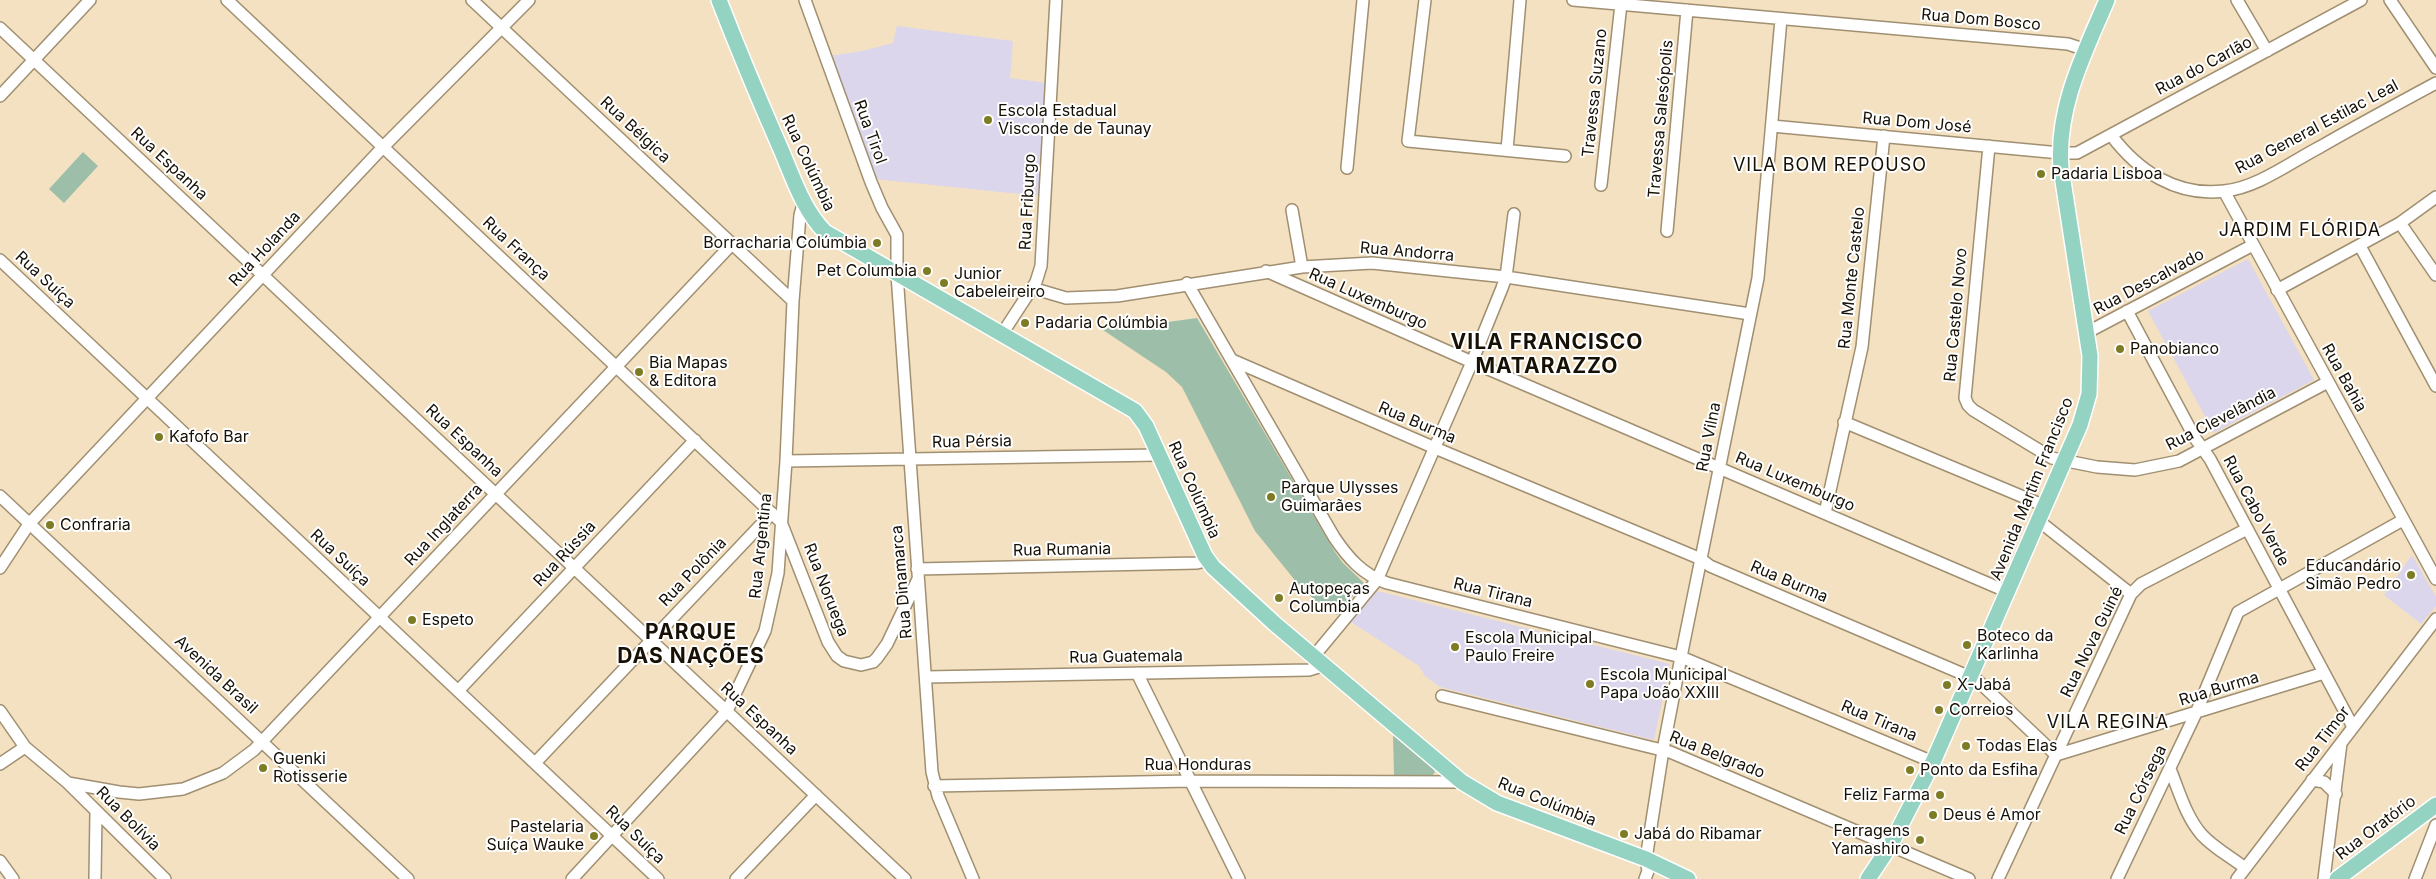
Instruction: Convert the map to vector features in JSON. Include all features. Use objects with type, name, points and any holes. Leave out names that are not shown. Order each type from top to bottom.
[{"type":"main road","name":"Rua Colúmbia","points":[[713,0],[739,52]]},
{"type":"main road","name":"Rua Colúmbia","points":[[719,0],[739,52],[804,201],[815,219],[836,239],[1135,411],[1143,420],[1208,560],[1275,624],[1462,782],[1497,803],[1646,859],[1688,879]]},
{"type":"main road","name":"Avenida Martim Francisco","points":[[1868,879],[1890,846],[1933,762],[2080,425],[2089,394],[2090,363],[2060,153],[2066,103],[2107,0]]},
{"type":"main road","name":"Rua Oratório","points":[[2337,879],[2436,805]]},
{"type":"street","points":[[0,96],[90,0]]},
{"type":"street","name":"Rua França","points":[[227,0],[781,522]]},
{"type":"street","name":"Rua Bélgica","points":[[472,0],[792,301]]},
{"type":"street","name":"Rua Holanda","points":[[0,568],[29,524],[384,146],[529,0]]},
{"type":"street","name":"Rua Tirol","points":[[805,0],[871,182],[897,236],[897,274]]},
{"type":"street","name":"Rua Friburgo","points":[[1002,334],[1032,288],[1038,276],[1042,257],[1056,0]]},
{"type":"street","points":[[1347,168],[1363,0]]},
{"type":"street","points":[[1425,0],[1407,138],[1411,143],[1565,156]]},
{"type":"street","points":[[1507,150],[1520,0]]},
{"type":"street","name":"Rua Dom Bosco","points":[[1573,0],[2068,44],[2086,50]]},
{"type":"street","points":[[2237,0],[2267,51]]},
{"type":"street","name":"Rua do Carlão","points":[[2060,153],[2077,153],[2361,0]]},
{"type":"street","points":[[2390,0],[2436,68]]},
{"type":"street","name":"Travessa Suzano","points":[[1601,185],[1621,4]]},
{"type":"street","name":"Travessa Salesópolis","points":[[1667,231],[1686,10]]},
{"type":"street","name":"Rua Vilna","points":[[1645,879],[1648,870],[1646,859],[1663,750],[1758,278],[1781,19]]},
{"type":"street","name":"Rua Espanha","points":[[0,28],[496,493],[901,877]]},
{"type":"street","name":"Rua General Estilac Leal","points":[[2111,135],[2132,161],[2162,180],[2184,188],[2224,191],[2267,175],[2436,83]]},
{"type":"street","name":"Rua Dom José","points":[[1772,126],[2060,153]]},
{"type":"street","name":"Rua Monte Castelo","points":[[1825,513],[1862,347],[1884,136]]},
{"type":"street","name":"Rua Castelo Novo","points":[[1989,146],[1965,398],[1968,405],[1974,410],[2052,458],[2064,461]]},
{"type":"street","name":"Rua Bahia","points":[[2224,191],[2402,520],[2436,579]]},
{"type":"street","points":[[2277,290],[2400,223],[2436,198]]},
{"type":"street","name":"Rua Argentina","points":[[572,879],[727,711],[758,649],[767,624],[778,573],[786,461],[792,301],[800,215],[804,201]]},
{"type":"street","points":[[1292,210],[1302,267]]},
{"type":"street","points":[[1319,660],[1377,580],[1435,448],[1506,277],[1514,214]]},
{"type":"street","points":[[798,238],[815,219]]},
{"type":"street","points":[[2400,223],[2436,275]]},
{"type":"street","name":"Rua Inglaterra","points":[[68,783],[139,794],[183,789],[223,773],[241,761],[263,741],[732,244]]},
{"type":"street","name":"Rua Descalvado","points":[[2086,333],[2253,245]]},
{"type":"street","points":[[2360,246],[2436,386]]},
{"type":"street","name":"Rua Suíça","points":[[0,260],[658,879]]},
{"type":"street","name":"Rua Andorra","points":[[1032,288],[1066,298],[1117,296],[1266,271],[1372,262],[1506,277],[1750,314]]},
{"type":"street","name":"Rua Luxemburgo","points":[[1266,271],[1472,362],[2008,592]]},
{"type":"street","name":"Rua Dinamarca","points":[[897,274],[934,786],[973,879]]},
{"type":"street","name":"Rua Tirana","points":[[1188,283],[1341,547],[1358,567],[1377,580],[1681,657],[1933,762]]},
{"type":"street","points":[[774,284],[794,287]]},
{"type":"street","name":"Rua Cabo Verde","points":[[2127,311],[2195,438],[2204,449],[2353,727]]},
{"type":"street","name":"Rua Burma","points":[[1232,360],[1435,448],[1701,559],[1710,566],[1980,682],[2056,755],[2324,673]]},
{"type":"street","name":"Rua Clevelândia","points":[[2064,461],[2135,470],[2179,460],[2204,449],[2328,382]]},
{"type":"street","points":[[1844,422],[2045,506]]},
{"type":"street","name":"Rua Rússia","points":[[458,691],[695,440]]},
{"type":"street","name":"Rua Pérsia","points":[[786,461],[1160,455]]},
{"type":"street","name":"Avenida Brasil","points":[[0,496],[408,879]]},
{"type":"street","name":"Rua Polônia","points":[[535,763],[772,513]]},
{"type":"street","name":"Rua Córsega","points":[[2117,879],[2196,713],[2235,617],[2243,608],[2402,520]]},
{"type":"street","points":[[2038,521],[2131,594]]},
{"type":"street","name":"Rua Noruega","points":[[781,522],[828,642],[837,656],[844,661],[861,665],[874,662],[887,644],[918,574]]},
{"type":"street","name":"Rua Nova Guiné","points":[[1998,879],[2131,594],[2141,584],[2247,529]]},
{"type":"street","name":"Rua Rumania","points":[[918,574],[1197,563],[1208,560]]},
{"type":"street","name":"Rua Timor","points":[[2236,879],[2436,619]]},
{"type":"street","name":"Rua Guatemala","points":[[926,677],[1309,670],[1319,660]]},
{"type":"street","points":[[1137,673],[1239,879]]},
{"type":"street","name":"Rua Belgrado","points":[[1442,696],[1663,750],[1969,879]]},
{"type":"street","name":"Rua Bolívia","points":[[0,711],[25,747],[93,806],[96,812],[165,879]]},
{"type":"street","points":[[2324,879],[2341,743]]},
{"type":"street","points":[[0,764],[25,747]]},
{"type":"street","points":[[2170,769],[2186,810],[2197,828],[2207,839],[2245,868]]},
{"type":"street","points":[[2312,780],[2329,785],[2336,794]]},
{"type":"street","name":"Rua Honduras","points":[[934,786],[1190,781],[1462,782]]},
{"type":"street","points":[[736,879],[816,795]]},
{"type":"street","points":[[94,879],[96,812]]},
{"type":"street","points":[[2415,879],[2436,826]]},
{"type":"street","points":[[0,861],[12,879]]},
{"type":"shaded area","points":[[897,26],[1013,41],[1010,78],[1047,83],[1039,196],[875,179],[829,56],[862,51],[893,43]]},
{"type":"shaded area","points":[[2248,259],[2314,380],[2214,433],[2148,311]]},
{"type":"shaded area","name":"Educandário Simão Pedro","points":[[2412,555],[2436,597],[2436,606],[2421,624],[2384,595]]},
{"type":"shaded area","points":[[1377,591],[1670,664],[1654,740],[1440,687],[1425,676],[1419,666],[1351,622]]},
{"type":"green space","points":[[83,152],[98,166],[64,203],[49,189]]},
{"type":"green space","name":"Parque Ulysses Guimarães","points":[[1197,318],[1335,552],[1343,563],[1364,583],[1337,615],[1321,606],[1298,584],[1255,531],[1182,387],[1166,372],[1103,330],[1105,327],[1124,328]]},
{"type":"green space","points":[[1393,733],[1433,767],[1435,772],[1432,776],[1394,777]]},
{"type":"place","name":"Escola Estadual Visconde de Taunay","points":[[988,120]]},
{"type":"place","name":"Padaria Lisboa","points":[[2041,174]]},
{"type":"place","name":"Borracharia Colúmbia","points":[[877,243]]},
{"type":"place","name":"Pet Columbia","points":[[927,271]]},
{"type":"place","name":"Junior Cabeleireiro","points":[[944,283]]},
{"type":"place","name":"Padaria Colúmbia","points":[[1025,323]]},
{"type":"place","name":"Panobianco","points":[[2120,349]]},
{"type":"place","name":"Bia Mapas & Editora","points":[[639,372]]},
{"type":"place","name":"Kafofo Bar","points":[[159,437]]},
{"type":"place","name":"Parque Ulysses Guimarães","points":[[1271,497]]},
{"type":"place","name":"Confraria","points":[[50,525]]},
{"type":"place","name":"Educandário Simão Pedro","points":[[2411,575]]},
{"type":"place","name":"Autopeças Columbia","points":[[1279,598]]},
{"type":"place","name":"Espeto","points":[[412,620]]},
{"type":"place","name":"Boteco da Karlinha","points":[[1967,645]]},
{"type":"place","name":"Escola Municipal Paulo Freire","points":[[1455,647]]},
{"type":"place","name":"Escola Municipal Papa João XXIII","points":[[1590,684]]},
{"type":"place","name":"X-Jabá","points":[[1947,685]]},
{"type":"place","name":"Correios","points":[[1939,710]]},
{"type":"place","name":"Todas Elas","points":[[1966,746]]},
{"type":"place","name":"Guenki Rotisserie","points":[[263,768]]},
{"type":"place","name":"Ponto da Esfiha","points":[[1910,770]]},
{"type":"place","name":"Feliz Farma","points":[[1940,795]]},
{"type":"place","name":"Deus é Amor","points":[[1933,815]]},
{"type":"place","name":"Jabá do Ribamar","points":[[1624,834]]},
{"type":"place","name":"Pastelaria Suíça Wauke","points":[[594,836]]},
{"type":"place","name":"Ferragens Yamashiro","points":[[1920,840]]},
{"type":"district","name":"VILA BOM REPOUSO","points":[[1830,166]]},
{"type":"district","name":"JARDIM FLÓRIDA","points":[[2300,231]]},
{"type":"district","name":"VILA FRANCISCO MATARAZZO","points":[[1547,355]]},
{"type":"district","name":"PARQUE DAS NAÇÕES","points":[[691,645]]},
{"type":"district","name":"VILA REGINA","points":[[2108,723]]}]
